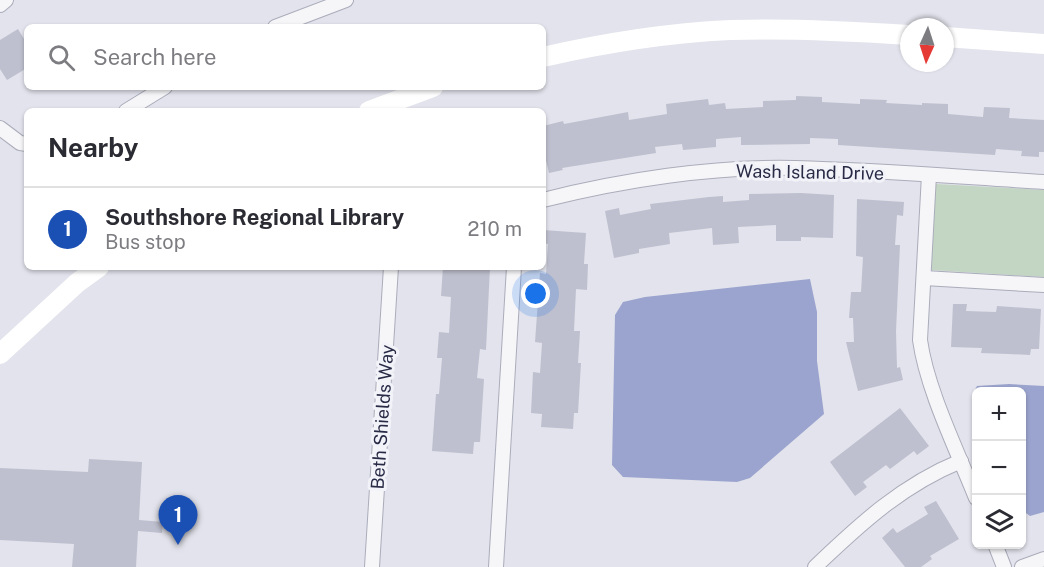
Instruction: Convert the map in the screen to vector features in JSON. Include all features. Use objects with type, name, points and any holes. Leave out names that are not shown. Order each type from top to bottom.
[{"type":"street","points":[[0,5],[6,0]]},
{"type":"street","points":[[283,24],[346,0]]},
{"type":"street","points":[[546,56],[630,41],[727,30],[808,30],[900,35]]},
{"type":"street","points":[[954,39],[1044,44]]},
{"type":"street","points":[[131,108],[160,90]]},
{"type":"street","points":[[379,108],[425,90]]},
{"type":"street","points":[[0,128],[24,143]]},
{"type":"street","name":"Wash Island Drive","points":[[546,199],[587,189],[698,172],[793,168],[1044,182]]},
{"type":"street","points":[[929,175],[920,340],[922,356],[975,495]]},
{"type":"street","points":[[0,354],[77,283],[95,270]]},
{"type":"street","name":"Beth Shields Way","points":[[372,567],[391,270]]},
{"type":"street","points":[[496,567],[514,270]]},
{"type":"street","points":[[924,278],[1044,285]]},
{"type":"street","points":[[815,567],[867,517],[885,504],[933,472],[962,461]]},
{"type":"street","points":[[997,549],[1004,567]]},
{"type":"street","points":[[1022,567],[1044,559]]},
{"type":"green space","points":[[936,184],[1044,190],[1044,277],[931,270]]},
{"type":"water","points":[[810,279],[817,312],[817,361],[824,414],[750,478],[737,482],[623,477],[612,465],[615,315],[623,302],[645,297]]},
{"type":"water","points":[[1009,384],[1044,386],[1044,512],[1030,516],[1026,513],[1026,387],[977,386]]},
{"type":"building","points":[[18,29],[24,39],[24,70],[7,80],[0,69],[0,40]]},
{"type":"building","points":[[796,96],[822,97],[822,102],[860,104],[860,99],[887,100],[886,103],[948,104],[948,114],[983,117],[984,107],[1010,108],[1009,118],[1044,120],[1044,152],[1039,152],[1039,157],[1021,156],[1022,151],[996,149],[995,155],[838,145],[838,139],[810,138],[810,144],[741,145],[741,137],[716,139],[716,147],[683,150],[682,144],[655,147],[656,153],[562,168],[563,170],[549,173],[546,160],[546,125],[628,112],[629,120],[667,114],[666,104],[708,99],[709,105],[725,103],[726,109],[763,107],[763,101],[796,100]]},
{"type":"building","points":[[749,194],[834,195],[833,238],[801,237],[801,241],[776,241],[776,225],[738,227],[739,243],[713,245],[712,228],[669,233],[670,244],[639,249],[639,253],[614,258],[605,211],[619,208],[620,215],[651,209],[650,204],[723,196],[723,202],[749,200]]},
{"type":"building","points":[[857,199],[904,202],[903,216],[897,215],[895,245],[900,245],[896,331],[897,368],[900,367],[903,380],[858,391],[846,342],[854,342],[853,318],[849,318],[851,292],[861,292],[863,257],[856,256]]},
{"type":"building","points":[[546,230],[586,233],[584,264],[588,264],[587,290],[576,289],[574,331],[580,331],[578,363],[581,363],[578,413],[574,413],[573,429],[541,427],[542,414],[531,413],[533,372],[540,373],[542,343],[535,342],[540,273],[546,274],[548,244],[546,244]]},
{"type":"building","points":[[443,270],[490,270],[486,350],[480,349],[477,378],[484,379],[480,442],[474,442],[473,454],[432,451],[436,394],[439,394],[442,358],[437,358],[439,332],[449,333],[451,297],[441,296]]},
{"type":"building","points":[[953,304],[967,304],[966,311],[996,312],[997,306],[1041,309],[1039,349],[1031,349],[1030,355],[981,353],[982,348],[951,347]]},
{"type":"building","points":[[900,408],[929,446],[917,455],[914,451],[890,469],[886,465],[863,482],[867,487],[855,496],[830,462]]},
{"type":"building","points":[[89,459],[142,462],[139,520],[163,522],[162,533],[138,531],[136,567],[72,567],[74,544],[0,540],[0,468],[88,472]]},
{"type":"building","points":[[936,501],[959,539],[930,556],[932,559],[921,567],[905,567],[882,538],[893,528],[897,533],[928,514],[924,507]]},
{"type":"place","name":"Southshore Regional Library","points":[[178,545]]}]
